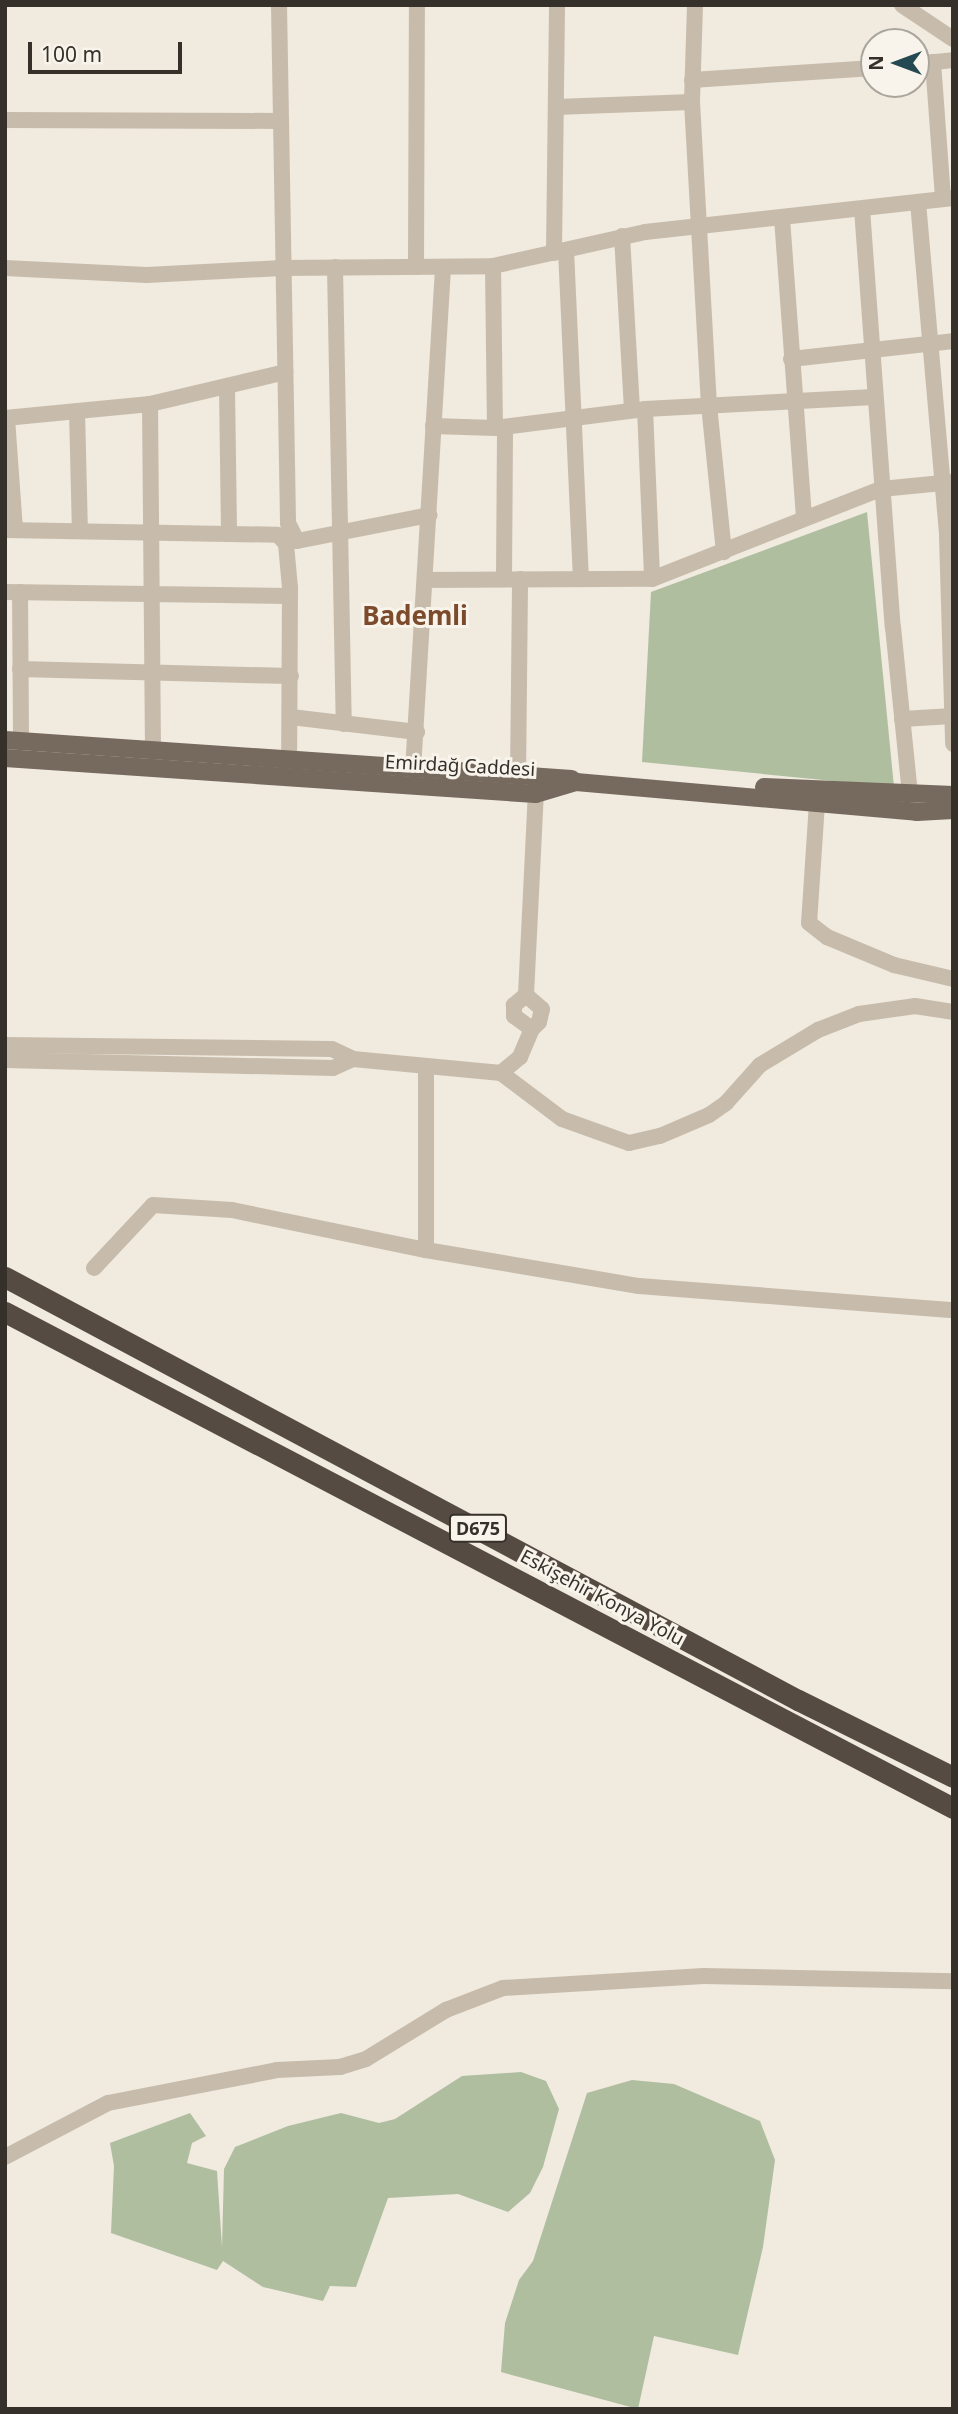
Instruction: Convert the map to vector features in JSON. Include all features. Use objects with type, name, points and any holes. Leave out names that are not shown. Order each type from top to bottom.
[{"type":"highway","name":"D675","points":[[5,1277],[798,1700],[953,1777]]},
{"type":"highway","name":"Eskişehir Konya Yolu","points":[[5,1312],[953,1808]]},
{"type":"main road","name":"Emirdağ Caddesi","points":[[13,741],[153,753],[289,770],[536,794],[576,782],[917,812],[953,810]]},
{"type":"main road","name":"Emirdağ Caddesi","points":[[5,758],[289,770],[413,770],[953,795]]},
{"type":"street","points":[[279,5],[278,121],[288,523],[297,541],[296,584],[290,592]]},
{"type":"street","points":[[415,267],[417,5]]},
{"type":"street","points":[[557,5],[556,107],[560,251],[574,419],[581,578]]},
{"type":"street","points":[[695,5],[692,102],[709,405],[724,552]]},
{"type":"street","points":[[902,5],[953,39]]},
{"type":"street","points":[[930,62],[953,60]]},
{"type":"street","points":[[5,268],[147,275],[282,268],[493,266],[622,236],[948,198],[933,62]]},
{"type":"street","points":[[692,80],[860,69]]},
{"type":"street","points":[[556,107],[692,102]]},
{"type":"street","points":[[5,120],[278,121]]},
{"type":"street","points":[[918,202],[933,344],[945,416],[953,744]]},
{"type":"street","points":[[862,209],[881,489],[909,793],[917,812]]},
{"type":"street","points":[[782,218],[792,403],[804,518]]},
{"type":"street","points":[[622,236],[652,579]]},
{"type":"street","points":[[493,266],[500,428],[512,579],[518,776]]},
{"type":"street","points":[[335,267],[344,724]]},
{"type":"street","points":[[413,770],[443,268]]},
{"type":"street","points":[[790,359],[953,341]]},
{"type":"street","points":[[285,372],[227,388],[150,404],[6,418],[10,530],[278,535],[286,544],[290,592],[289,770]]},
{"type":"street","points":[[227,388],[229,534]]},
{"type":"street","points":[[433,426],[500,428],[639,410],[874,397]]},
{"type":"street","points":[[150,404],[153,753]]},
{"type":"street","points":[[77,411],[80,530]]},
{"type":"street","points":[[425,580],[652,579],[881,489],[947,483]]},
{"type":"street","points":[[297,541],[429,515]]},
{"type":"street","points":[[13,741],[20,669],[13,592],[152,596],[290,592]]},
{"type":"street","points":[[20,669],[291,676]]},
{"type":"street","points":[[902,719],[952,716]]},
{"type":"street","points":[[291,717],[417,732]]},
{"type":"street","points":[[501,1073],[520,1057],[532,1029],[540,1022],[541,1009],[526,995],[536,794]]},
{"type":"street","points":[[817,803],[809,923],[827,937],[894,965],[953,979]]},
{"type":"street","points":[[5,1045],[332,1049],[353,1059],[426,1069],[501,1073],[562,1119],[629,1143],[660,1136],[709,1115],[726,1103],[760,1065],[818,1030],[859,1014],[915,1006],[953,1012]]},
{"type":"street","points":[[5,1060],[333,1068],[353,1059]]},
{"type":"street","points":[[426,1069],[426,1250]]},
{"type":"street","points":[[94,1268],[153,1206],[232,1210],[426,1250],[639,1286],[953,1310]]},
{"type":"street","points":[[5,2157],[81,2113],[108,2103],[277,2070],[340,2067],[366,2059],[446,2010],[503,1988],[704,1976],[953,1981]]},
{"type":"green space","points":[[867,512],[894,787],[642,762],[651,592]]},
{"type":"green space","points":[[521,2072],[546,2081],[559,2109],[543,2167],[530,2193],[508,2212],[458,2194],[388,2198],[356,2287],[330,2286],[323,2301],[263,2287],[223,2261],[217,2270],[111,2233],[114,2166],[110,2143],[190,2113],[206,2136],[192,2143],[187,2163],[217,2171],[222,2247],[224,2169],[235,2147],[288,2126],[341,2113],[379,2123],[395,2119],[462,2076]]},
{"type":"green space","points":[[632,2080],[674,2084],[760,2121],[775,2160],[763,2247],[738,2355],[654,2336],[638,2409],[501,2372],[505,2323],[519,2280],[533,2261],[587,2093]]},
{"type":"district","name":"Bademli","points":[[415,616]]}]
